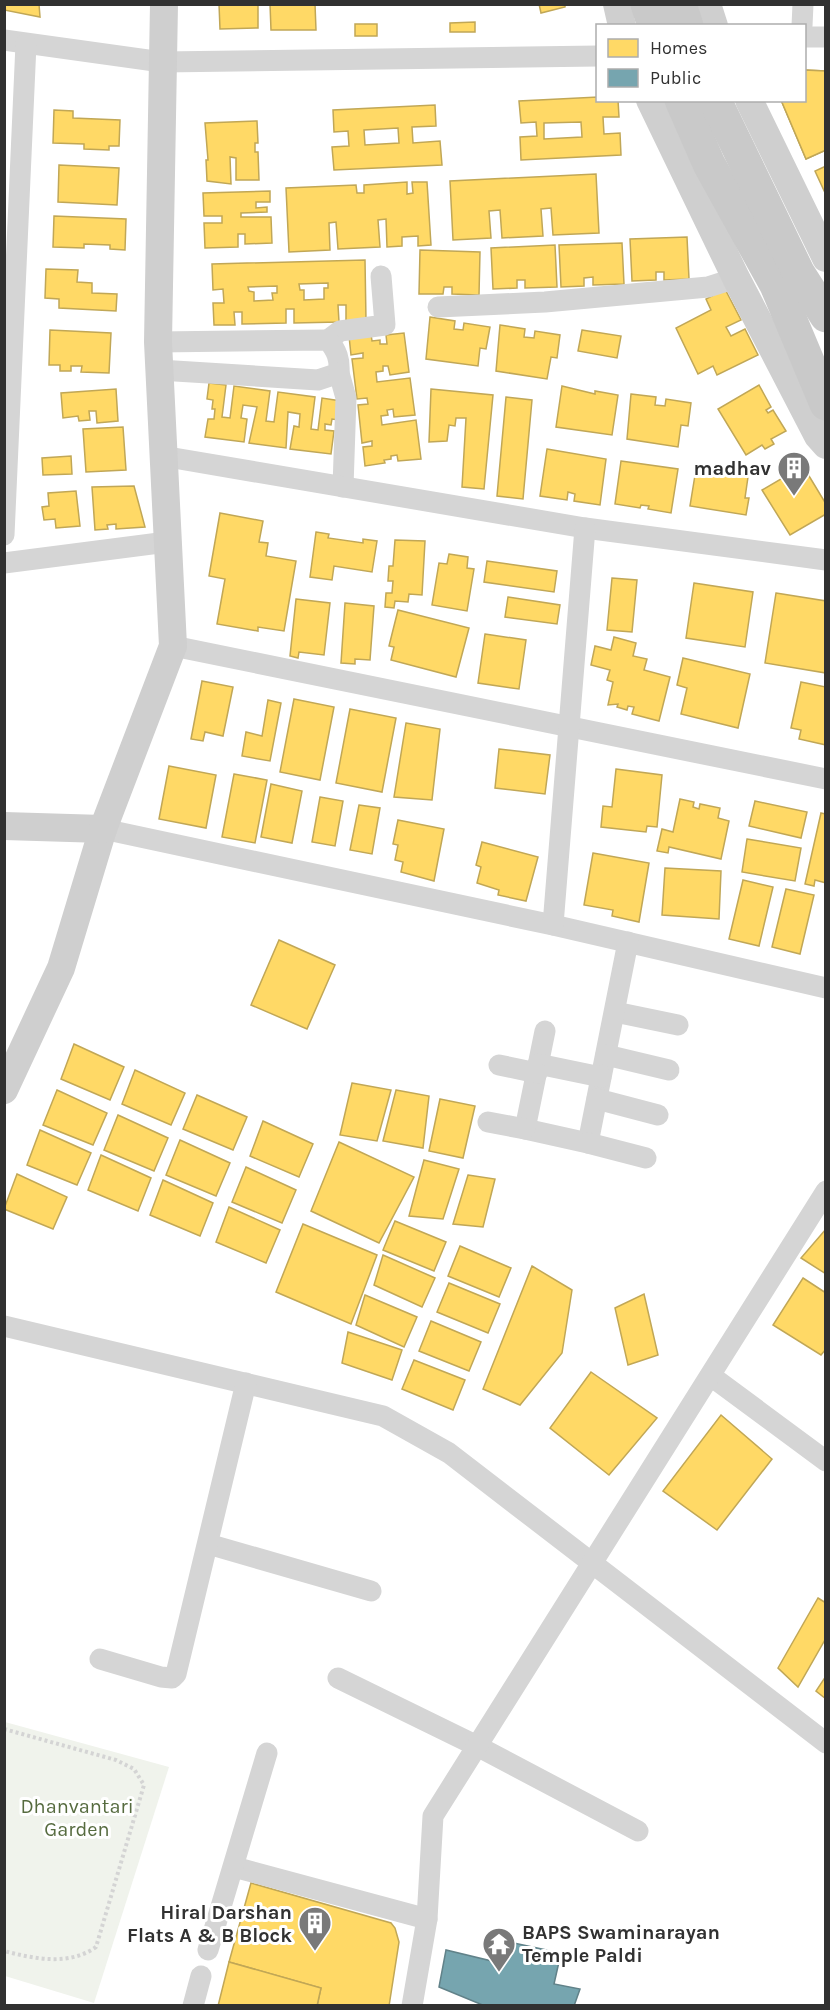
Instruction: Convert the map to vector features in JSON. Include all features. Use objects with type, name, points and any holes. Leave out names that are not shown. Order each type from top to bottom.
[{"type":"main road","points":[[646,4],[653,24]]},
{"type":"main road","points":[[680,4],[686,24]]},
{"type":"main road","points":[[682,102],[709,164],[800,272],[825,404]]},
{"type":"main road","points":[[716,102],[800,272],[825,316]]},
{"type":"street","points":[[4,1090],[62,968],[103,829],[173,646],[162,456],[159,356],[164,4]]},
{"type":"street","points":[[617,4],[622,24]]},
{"type":"street","points":[[707,4],[713,24]]},
{"type":"street","points":[[802,24],[803,4]]},
{"type":"street","points":[[806,37],[825,37]]},
{"type":"street","points":[[4,40],[162,62],[596,56]]},
{"type":"street","points":[[4,535],[26,44]]},
{"type":"street","points":[[651,102],[736,278],[818,436],[825,445]]},
{"type":"street","points":[[750,102],[800,272]]},
{"type":"street","points":[[159,356],[225,341],[328,339],[340,331],[385,325],[381,276]]},
{"type":"street","points":[[438,307],[545,302],[696,288],[736,278]]},
{"type":"street","points":[[328,339],[336,350],[346,398],[343,487]]},
{"type":"street","points":[[223,374],[225,341]]},
{"type":"street","points":[[159,356],[223,374],[318,380],[339,373]]},
{"type":"street","points":[[162,456],[585,528],[825,560]]},
{"type":"street","points":[[553,925],[585,528]]},
{"type":"street","points":[[4,563],[167,542]]},
{"type":"street","points":[[173,646],[825,779]]},
{"type":"street","points":[[4,826],[103,829],[553,925],[825,988]]},
{"type":"street","points":[[588,1143],[628,942]]},
{"type":"street","points":[[615,1012],[678,1025]]},
{"type":"street","points":[[525,1129],[545,1031]]},
{"type":"street","points":[[606,1055],[669,1070]]},
{"type":"street","points":[[499,1065],[601,1077]]},
{"type":"street","points":[[597,1099],[658,1115]]},
{"type":"street","points":[[488,1122],[646,1158]]},
{"type":"street","points":[[412,2006],[427,1919],[433,1816],[825,1191]]},
{"type":"street","points":[[4,1326],[383,1416],[449,1453],[825,1743]]},
{"type":"street","points":[[711,1376],[825,1461]]},
{"type":"street","points":[[100,1659],[161,1677],[172,1678],[176,1674],[246,1383]]},
{"type":"street","points":[[208,1544],[371,1591]]},
{"type":"street","points":[[338,1678],[477,1746],[638,1831]]},
{"type":"street","points":[[208,1950],[267,1753]]},
{"type":"street","points":[[234,1867],[427,1919]]},
{"type":"street","points":[[193,2006],[201,1976]]},
{"type":"path","points":[[4,1729],[116,1760],[134,1769],[144,1785],[96,1947],[84,1956],[66,1960],[4,1951]]},
{"type":"green space","name":"Dhanvantari Garden","points":[[5,1722],[169,1767],[94,2003],[5,1976]]},
{"type":"building: Homes","points":[[4,4],[39,4],[40,17],[4,10]]},
{"type":"building: Homes","points":[[219,4],[258,4],[258,28],[220,29]]},
{"type":"building: Homes","points":[[270,4],[315,4],[316,30],[271,30]]},
{"type":"building: Homes","points":[[539,4],[565,4],[565,7],[541,13]]},
{"type":"building: Homes","points":[[475,22],[475,32],[450,32],[450,23]]},
{"type":"building: Homes","points":[[355,24],[377,24],[377,36],[355,36]]},
{"type":"building: Homes","points":[[806,70],[826,71],[826,150],[806,159],[782,102],[806,102]]},
{"type":"building: Homes","points":[[806,70],[826,71],[826,150],[806,159],[782,102],[806,102]]},
{"type":"building: Homes","points":[[596,97],[596,102],[618,102],[619,117],[603,117],[604,134],[620,133],[621,155],[521,160],[520,137],[537,136],[536,122],[521,123],[519,101]],"holes":[[[581,122],[582,137],[544,139],[544,123]]]},
{"type":"building: Homes","points":[[435,105],[436,126],[412,127],[413,143],[440,141],[442,165],[334,170],[332,147],[349,146],[348,131],[334,132],[333,110]],"holes":[[[398,128],[399,143],[365,145],[364,130]]]},
{"type":"building: Homes","points":[[54,110],[73,111],[73,118],[120,120],[119,146],[109,146],[109,150],[84,149],[84,144],[53,143]]},
{"type":"building: Homes","points":[[257,121],[258,143],[255,143],[255,152],[258,152],[259,180],[236,180],[236,158],[230,157],[231,184],[207,181],[205,123]]},
{"type":"building: Homes","points":[[59,165],[119,168],[117,205],[58,202]]},
{"type":"building: Homes","points":[[826,166],[826,195],[815,171]]},
{"type":"building: Homes","points":[[596,174],[599,233],[553,235],[551,208],[541,209],[543,236],[502,238],[500,210],[489,211],[491,238],[453,240],[450,181]]},
{"type":"building: Homes","points":[[407,182],[407,194],[413,193],[412,182],[427,182],[431,245],[418,246],[418,236],[402,237],[402,246],[387,247],[386,219],[378,220],[380,247],[338,249],[336,222],[329,223],[330,250],[289,252],[286,188],[356,185],[357,193],[364,193],[364,185]]},
{"type":"building: Homes","points":[[270,191],[270,202],[256,202],[256,208],[267,207],[267,212],[241,213],[241,217],[271,217],[272,243],[245,244],[245,234],[238,234],[238,247],[205,248],[204,223],[222,223],[222,216],[204,216],[203,193]]},
{"type":"building: Homes","points":[[54,216],[126,219],[125,250],[110,249],[110,245],[84,244],[84,248],[53,247]]},
{"type":"building: Homes","points":[[687,237],[689,279],[664,280],[664,272],[656,272],[656,280],[632,281],[630,239]]},
{"type":"building: Homes","points":[[622,243],[624,284],[593,285],[593,277],[584,278],[584,286],[561,287],[559,245]]},
{"type":"building: Homes","points":[[555,245],[557,287],[525,288],[525,280],[517,280],[517,288],[493,289],[491,248]]},
{"type":"building: Homes","points":[[420,250],[480,252],[479,295],[452,294],[452,287],[444,287],[443,294],[419,294]]},
{"type":"building: Homes","points":[[365,260],[366,321],[346,322],[346,305],[338,305],[339,322],[294,323],[294,309],[286,309],[286,323],[242,324],[242,312],[234,312],[235,325],[214,325],[213,303],[224,303],[223,289],[213,290],[212,264]],"holes":[[[328,283],[328,288],[324,288],[324,299],[304,300],[304,290],[300,290],[299,284]],[[277,286],[277,293],[272,293],[273,300],[254,301],[254,292],[249,291],[248,287]]]},
{"type":"building: Homes","points":[[46,269],[78,270],[77,282],[92,283],[92,293],[117,294],[116,311],[59,308],[59,299],[45,298]]},
{"type":"building: Homes","points":[[725,289],[741,320],[726,327],[731,336],[745,329],[758,355],[717,375],[713,366],[698,374],[676,328],[711,310],[706,299]]},
{"type":"building: Homes","points":[[430,317],[455,321],[454,329],[463,330],[464,323],[490,327],[486,349],[480,348],[478,366],[426,359]]},
{"type":"building: Homes","points":[[500,325],[525,329],[524,337],[534,338],[535,331],[560,335],[557,358],[551,357],[547,379],[496,371]]},
{"type":"building: Homes","points":[[50,330],[111,333],[109,373],[81,372],[82,366],[71,366],[71,371],[60,371],[60,365],[49,365]]},
{"type":"building: Homes","points":[[582,330],[621,336],[617,358],[578,351]]},
{"type":"building: Homes","points":[[404,333],[409,372],[390,375],[388,366],[383,366],[383,371],[376,372],[377,382],[410,378],[415,415],[394,417],[393,409],[387,410],[388,415],[381,416],[382,425],[416,420],[421,459],[398,461],[397,455],[384,460],[385,463],[365,466],[363,447],[372,446],[372,441],[362,443],[358,405],[368,404],[367,398],[357,399],[352,359],[363,358],[363,353],[351,355],[349,336],[371,334],[372,341],[380,340],[380,344],[387,344],[386,335]]},
{"type":"building: Homes","points":[[209,383],[226,385],[222,417],[230,418],[234,386],[270,391],[266,421],[274,422],[278,392],[315,397],[311,429],[318,430],[322,398],[341,401],[339,420],[332,419],[331,425],[325,424],[325,430],[334,431],[331,454],[290,449],[294,426],[299,427],[300,414],[288,412],[286,448],[249,443],[257,407],[243,405],[241,418],[247,419],[244,442],[205,437],[208,419],[214,419],[215,409],[212,409],[213,400],[207,399]]},
{"type":"building: Homes","points":[[759,385],[771,407],[766,410],[768,413],[773,410],[786,431],[771,439],[774,444],[765,449],[762,445],[746,455],[718,409]]},
{"type":"building: Homes","points":[[562,386],[595,394],[595,391],[618,395],[612,435],[556,427]]},
{"type":"building: Homes","points":[[116,389],[118,421],[97,423],[96,411],[89,411],[90,420],[79,421],[78,416],[63,418],[61,393]]},
{"type":"building: Homes","points":[[431,389],[493,395],[484,489],[462,487],[466,418],[456,418],[455,426],[449,425],[447,441],[429,442]]},
{"type":"building: Homes","points":[[631,394],[656,397],[655,405],[665,406],[666,399],[691,403],[688,426],[681,425],[678,447],[627,439]]},
{"type":"building: Homes","points":[[506,397],[532,400],[523,499],[497,496]]},
{"type":"building: Homes","points":[[123,427],[126,470],[86,472],[83,429]]},
{"type":"building: Homes","points":[[547,449],[606,459],[600,505],[574,501],[575,494],[568,492],[567,500],[540,496]]},
{"type":"building: Homes","points":[[71,456],[72,474],[43,475],[42,458]]},
{"type":"building: Homes","points":[[621,461],[678,469],[671,513],[648,509],[649,506],[641,505],[640,508],[615,504]]},
{"type":"building: Homes","name":"madhav","points":[[803,466],[826,504],[826,514],[790,535],[762,490]]},
{"type":"building: Homes","points":[[696,469],[748,477],[745,498],[749,498],[746,515],[690,506]]},
{"type":"building: Homes","points":[[134,486],[145,527],[116,529],[116,524],[107,525],[108,529],[95,530],[92,487]]},
{"type":"building: Homes","points":[[76,491],[80,526],[56,528],[55,519],[44,520],[42,507],[49,506],[48,493]]},
{"type":"building: Homes","points":[[220,513],[263,521],[259,542],[268,543],[266,556],[296,561],[284,631],[258,627],[258,631],[217,624],[225,579],[209,576]]},
{"type":"building: Homes","points":[[316,532],[329,534],[328,538],[363,543],[363,539],[377,541],[372,572],[334,566],[332,580],[310,577]]},
{"type":"building: Homes","points":[[395,540],[425,541],[422,595],[409,594],[408,602],[395,601],[394,608],[385,607],[386,593],[392,593],[393,581],[388,581],[389,566],[393,566]]},
{"type":"building: Homes","points":[[449,554],[468,557],[467,568],[474,569],[467,611],[432,605],[439,563],[447,564]]},
{"type":"building: Homes","points":[[487,561],[557,571],[554,592],[484,582]]},
{"type":"building: Homes","points":[[612,578],[637,580],[632,632],[607,630]]},
{"type":"building: Homes","points":[[694,583],[753,592],[745,647],[686,638]]},
{"type":"building: Homes","points":[[776,593],[826,601],[826,673],[765,663]]},
{"type":"building: Homes","points":[[508,597],[560,605],[557,624],[505,617]]},
{"type":"building: Homes","points":[[296,599],[330,603],[324,655],[299,652],[298,658],[290,656]]},
{"type":"building: Homes","points":[[345,603],[374,606],[370,660],[355,659],[355,664],[341,663]]},
{"type":"building: Homes","points":[[398,610],[469,628],[456,677],[391,660],[394,647],[389,646]]},
{"type":"building: Homes","points":[[485,634],[526,640],[519,689],[478,683]]},
{"type":"building: Homes","points":[[614,637],[636,643],[633,656],[647,659],[644,670],[670,677],[659,721],[632,714],[634,707],[628,706],[627,710],[617,707],[618,704],[608,705],[613,682],[607,680],[610,670],[591,665],[595,646],[611,650]]},
{"type":"building: Homes","points":[[683,658],[750,674],[738,728],[681,714],[687,688],[677,685]]},
{"type":"building: Homes","points":[[202,681],[233,687],[223,736],[205,732],[203,741],[191,739]]},
{"type":"building: Homes","points":[[801,682],[826,687],[826,745],[799,739],[801,730],[791,728]]},
{"type":"building: Homes","points":[[294,699],[334,707],[320,780],[280,772]]},
{"type":"building: Homes","points":[[268,700],[281,703],[270,761],[242,756],[246,732],[262,736]]},
{"type":"building: Homes","points":[[350,709],[396,718],[382,792],[336,783]]},
{"type":"building: Homes","points":[[406,723],[440,729],[432,800],[394,797]]},
{"type":"building: Homes","points":[[499,749],[550,755],[545,794],[495,788]]},
{"type":"building: Homes","points":[[169,766],[216,775],[206,828],[159,819]]},
{"type":"building: Homes","points":[[616,769],[662,775],[657,827],[647,826],[646,832],[601,827],[603,806],[612,807]]},
{"type":"building: Homes","points":[[234,774],[267,780],[255,843],[222,837]]},
{"type":"building: Homes","points":[[271,784],[302,791],[292,843],[261,837]]},
{"type":"building: Homes","points":[[320,797],[343,801],[335,846],[312,842]]},
{"type":"building: Homes","points":[[680,799],[694,802],[693,807],[699,809],[700,804],[720,808],[718,818],[729,821],[721,859],[669,847],[668,853],[657,851],[662,829],[673,832]]},
{"type":"building: Homes","points":[[755,801],[807,812],[801,838],[749,826]]},
{"type":"building: Homes","points":[[359,805],[380,808],[372,854],[350,850]]},
{"type":"building: Homes","points":[[821,813],[826,814],[826,883],[815,880],[814,886],[805,884]]},
{"type":"building: Homes","points":[[398,820],[444,829],[434,881],[401,872],[403,862],[395,860],[398,845],[393,844]]},
{"type":"building: Homes","points":[[747,839],[801,848],[795,881],[742,872]]},
{"type":"building: Homes","points":[[482,842],[538,857],[526,901],[498,895],[499,890],[477,883],[481,867],[476,865]]},
{"type":"building: Homes","points":[[593,853],[649,863],[639,922],[612,916],[613,910],[584,905]]},
{"type":"building: Homes","points":[[665,868],[721,871],[719,919],[662,915]]},
{"type":"building: Homes","points":[[743,880],[773,887],[759,946],[729,939]]},
{"type":"building: Homes","points":[[786,889],[814,895],[800,954],[772,947]]},
{"type":"building: Homes","points":[[279,940],[335,965],[307,1029],[251,1005]]},
{"type":"building: Homes","points":[[74,1044],[124,1067],[110,1100],[61,1079]]},
{"type":"building: Homes","points":[[135,1070],[185,1093],[171,1125],[122,1104]]},
{"type":"building: Homes","points":[[352,1083],[391,1090],[377,1141],[340,1135]]},
{"type":"building: Homes","points":[[57,1090],[107,1113],[93,1145],[43,1125]]},
{"type":"building: Homes","points":[[396,1090],[429,1096],[423,1148],[383,1141]]},
{"type":"building: Homes","points":[[197,1095],[247,1117],[233,1150],[183,1129]]},
{"type":"building: Homes","points":[[440,1099],[475,1106],[463,1158],[429,1151]]},
{"type":"building: Homes","points":[[118,1115],[168,1138],[154,1171],[104,1150]]},
{"type":"building: Homes","points":[[263,1121],[313,1144],[299,1177],[250,1156]]},
{"type":"building: Homes","points":[[40,1130],[91,1153],[77,1185],[27,1165]]},
{"type":"building: Homes","points":[[180,1140],[230,1163],[216,1196],[166,1175]]},
{"type":"building: Homes","points":[[339,1142],[414,1177],[379,1243],[311,1211]]},
{"type":"building: Homes","points":[[101,1155],[151,1178],[138,1211],[88,1190]]},
{"type":"building: Homes","points":[[424,1160],[459,1169],[443,1219],[409,1216]]},
{"type":"building: Homes","points":[[246,1167],[296,1190],[282,1223],[232,1202]]},
{"type":"building: Homes","points":[[17,1174],[67,1197],[53,1229],[4,1209]]},
{"type":"building: Homes","points":[[468,1175],[495,1179],[483,1227],[453,1224]]},
{"type":"building: Homes","points":[[163,1180],[213,1203],[200,1236],[150,1215]]},
{"type":"building: Homes","points":[[229,1207],[280,1230],[266,1263],[216,1242]]},
{"type":"building: Homes","points":[[395,1221],[446,1242],[434,1271],[383,1250]]},
{"type":"building: Homes","points":[[303,1224],[377,1255],[351,1324],[276,1292]]},
{"type":"building: Homes","points":[[826,1229],[826,1274],[801,1258]]},
{"type":"building: Homes","points":[[460,1246],[511,1268],[499,1297],[448,1276]]},
{"type":"building: Homes","points":[[383,1255],[435,1278],[422,1307],[374,1285]]},
{"type":"building: Homes","points":[[532,1266],[572,1290],[562,1353],[520,1405],[483,1389]]},
{"type":"building: Homes","points":[[803,1278],[826,1293],[826,1349],[821,1355],[773,1325]]},
{"type":"building: Homes","points":[[449,1283],[500,1304],[488,1333],[437,1312]]},
{"type":"building: Homes","points":[[644,1294],[658,1355],[628,1365],[615,1308]]},
{"type":"building: Homes","points":[[365,1295],[417,1317],[404,1347],[356,1325]]},
{"type":"building: Homes","points":[[431,1321],[481,1342],[469,1371],[419,1351]]},
{"type":"building: Homes","points":[[348,1332],[402,1350],[392,1380],[342,1363]]},
{"type":"building: Homes","points":[[414,1360],[465,1380],[453,1410],[402,1389]]},
{"type":"building: Homes","points":[[591,1372],[657,1418],[609,1475],[550,1428]]},
{"type":"building: Homes","points":[[721,1415],[772,1459],[717,1530],[663,1491]]},
{"type":"building: Homes","points":[[818,1598],[826,1603],[826,1638],[798,1687],[778,1668]]},
{"type":"building: Homes","points":[[826,1676],[826,1699],[816,1691]]},
{"type":"building: Homes","name":"Hiral Darshan Flats A & B Block","points":[[251,1883],[391,1923],[399,1942],[389,2006],[317,2006],[321,1988],[229,1962]]},
{"type":"building: Homes","points":[[229,1962],[321,1988],[317,2006],[218,2006]]},
{"type":"building: Public","name":"BAPS Swaminarayan Temple Paldi","points":[[505,1941],[561,1953],[554,1984],[580,1989],[574,2006],[485,2006],[439,1987],[446,1950],[496,1962]]},
{"type":"place","name":"madhav","points":[[794,497]]},
{"type":"place","name":"Hiral Darshan Flats A & B Block","points":[[315,1952]]},
{"type":"place","name":"BAPS Swaminarayan Temple Paldi","points":[[499,1973]]}]
